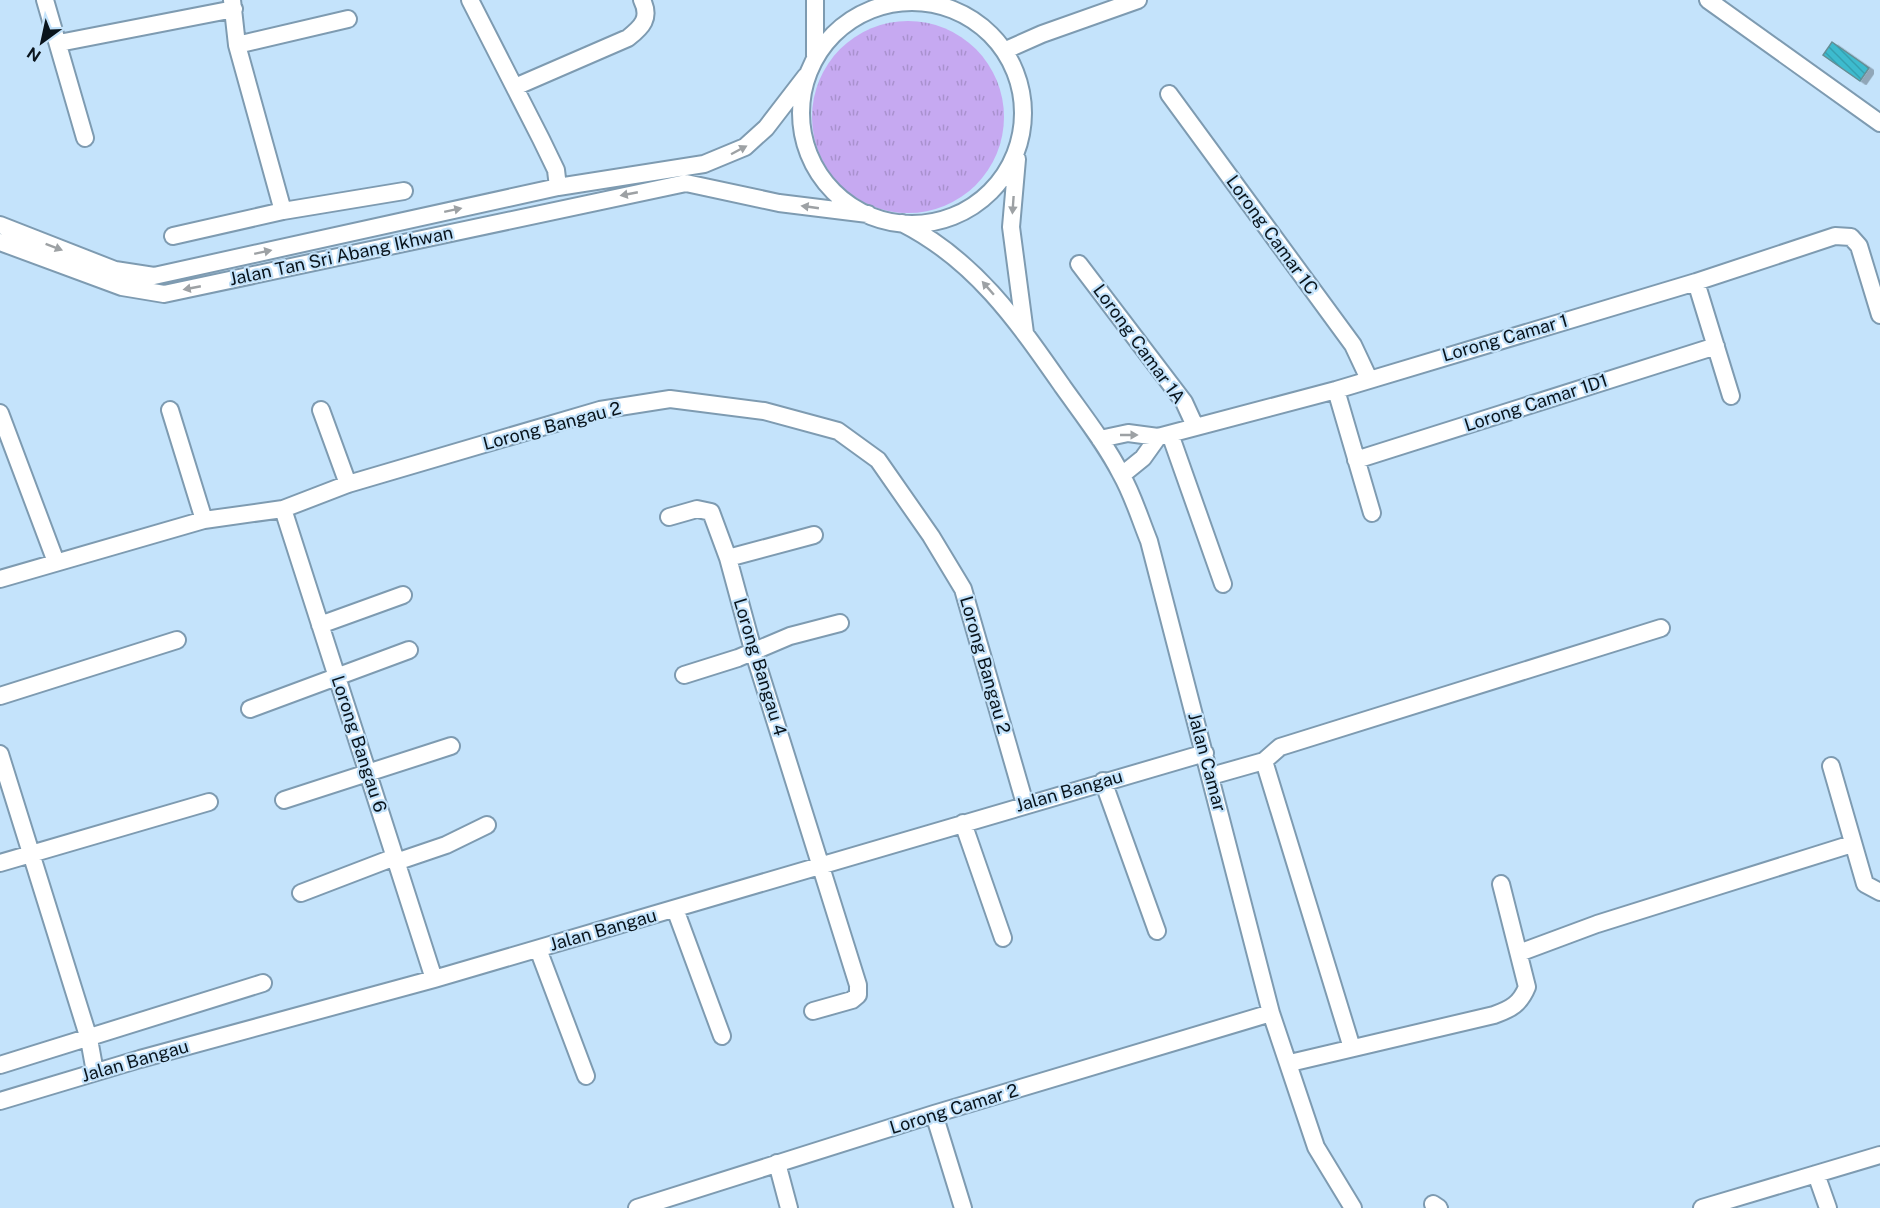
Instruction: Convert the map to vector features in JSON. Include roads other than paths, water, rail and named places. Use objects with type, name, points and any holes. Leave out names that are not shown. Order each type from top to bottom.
[{"type":"street","points":[[45,0],[86,138]]},
{"type":"street","points":[[470,0],[556,170],[558,186]]},
{"type":"street","points":[[515,87],[628,38],[642,27],[646,18],[642,0]]},
{"type":"street","points":[[815,0],[815,57]]},
{"type":"street","points":[[1006,50],[1042,34],[1138,0]]},
{"type":"street","points":[[1708,0],[1880,123]]},
{"type":"street","points":[[685,175],[779,203],[868,214],[902,223],[936,221],[973,206],[1003,177],[1018,146],[1023,115],[1022,96],[1006,50],[975,22],[930,1],[895,3],[865,12],[835,32],[815,57],[807,76],[800,112],[802,130],[810,157],[825,182],[839,197],[868,214]]},
{"type":"street","points":[[59,43],[233,4],[233,26],[237,45],[283,211]]},
{"type":"street","points":[[237,45],[348,19]]},
{"type":"street","points":[[685,175],[704,164],[745,147],[766,129],[807,76]]},
{"type":"street","name":"Lorong Camar 1C","points":[[1169,94],[1353,345],[1369,379]]},
{"type":"street","name":"Jalan Camar","points":[[1018,146],[1011,227],[1025,333]]},
{"type":"street","name":"Jalan Tan Sri Abang Ikhwan","points":[[0,225],[115,270],[154,276],[558,186],[685,175]]},
{"type":"street","name":"Jalan Tan Sri Abang Ikhwan","points":[[0,242],[122,287],[164,294],[685,175]]},
{"type":"street","points":[[173,236],[283,211],[404,190]]},
{"type":"street","name":"Jalan Camar","points":[[902,223],[927,236],[965,264],[1025,333],[1100,439],[1122,475],[1149,542],[1271,1013],[1290,1063],[1316,1147],[1353,1208]]},
{"type":"street","name":"Lorong Camar 1","points":[[1100,439],[1128,433],[1164,436],[1336,390],[1696,282],[1835,236],[1851,237],[1859,246],[1880,315]]},
{"type":"street","name":"Lorong Camar 1A","points":[[1079,264],[1184,402],[1195,426]]},
{"type":"street","points":[[1696,282],[1731,396]]},
{"type":"street","name":"Lorong Camar 1D1","points":[[1356,460],[1716,346]]},
{"type":"street","points":[[1336,390],[1372,513]]},
{"type":"street","name":"Lorong Bangau 2","points":[[0,579],[204,520],[283,510],[348,484],[600,410],[670,399],[764,411],[838,431],[878,459],[931,536],[963,589],[1025,804]]},
{"type":"street","points":[[170,410],[204,520]]},
{"type":"street","points":[[321,410],[348,484]]},
{"type":"street","points":[[0,413],[56,562]]},
{"type":"street","points":[[1122,475],[1143,458],[1164,436],[1223,584]]},
{"type":"street","name":"Lorong Bangau 4","points":[[669,517],[697,509],[711,512],[728,558],[753,650],[858,985],[858,995],[852,1000],[813,1011]]},
{"type":"street","name":"Lorong Bangau 6","points":[[283,510],[434,979]]},
{"type":"street","points":[[728,558],[814,535]]},
{"type":"street","points":[[320,625],[403,595]]},
{"type":"street","points":[[684,675],[738,658],[790,636],[840,624]]},
{"type":"street","points":[[1211,776],[1264,760],[1280,747],[1662,628]]},
{"type":"street","points":[[0,696],[177,640]]},
{"type":"street","points":[[250,709],[409,650]]},
{"type":"street","points":[[284,800],[451,746]]},
{"type":"street","name":"Jalan Bangau","points":[[0,1101],[95,1072],[538,949],[1103,781],[1205,753]]},
{"type":"street","points":[[0,754],[88,1039],[95,1072]]},
{"type":"street","points":[[1264,760],[1352,1048]]},
{"type":"street","points":[[1831,766],[1865,884],[1877,892]]},
{"type":"street","points":[[1103,781],[1157,931]]},
{"type":"street","points":[[0,864],[209,802]]},
{"type":"street","points":[[963,823],[1003,938]]},
{"type":"street","points":[[301,893],[446,845],[486,825]]},
{"type":"street","points":[[1519,953],[1597,924],[1852,844]]},
{"type":"street","points":[[1290,1063],[1494,1015],[1512,1008],[1522,999],[1527,987],[1501,884]]},
{"type":"street","points":[[675,909],[722,1036]]},
{"type":"street","points":[[538,949],[586,1076]]},
{"type":"street","points":[[0,1065],[263,984]]},
{"type":"street","name":"Lorong Camar 2","points":[[638,1208],[934,1114],[1271,1013]]},
{"type":"street","points":[[934,1114],[963,1208]]},
{"type":"street","points":[[1702,1208],[1880,1155]]},
{"type":"street","points":[[777,1163],[789,1208]]},
{"type":"street","points":[[1816,1174],[1828,1208]]}]
